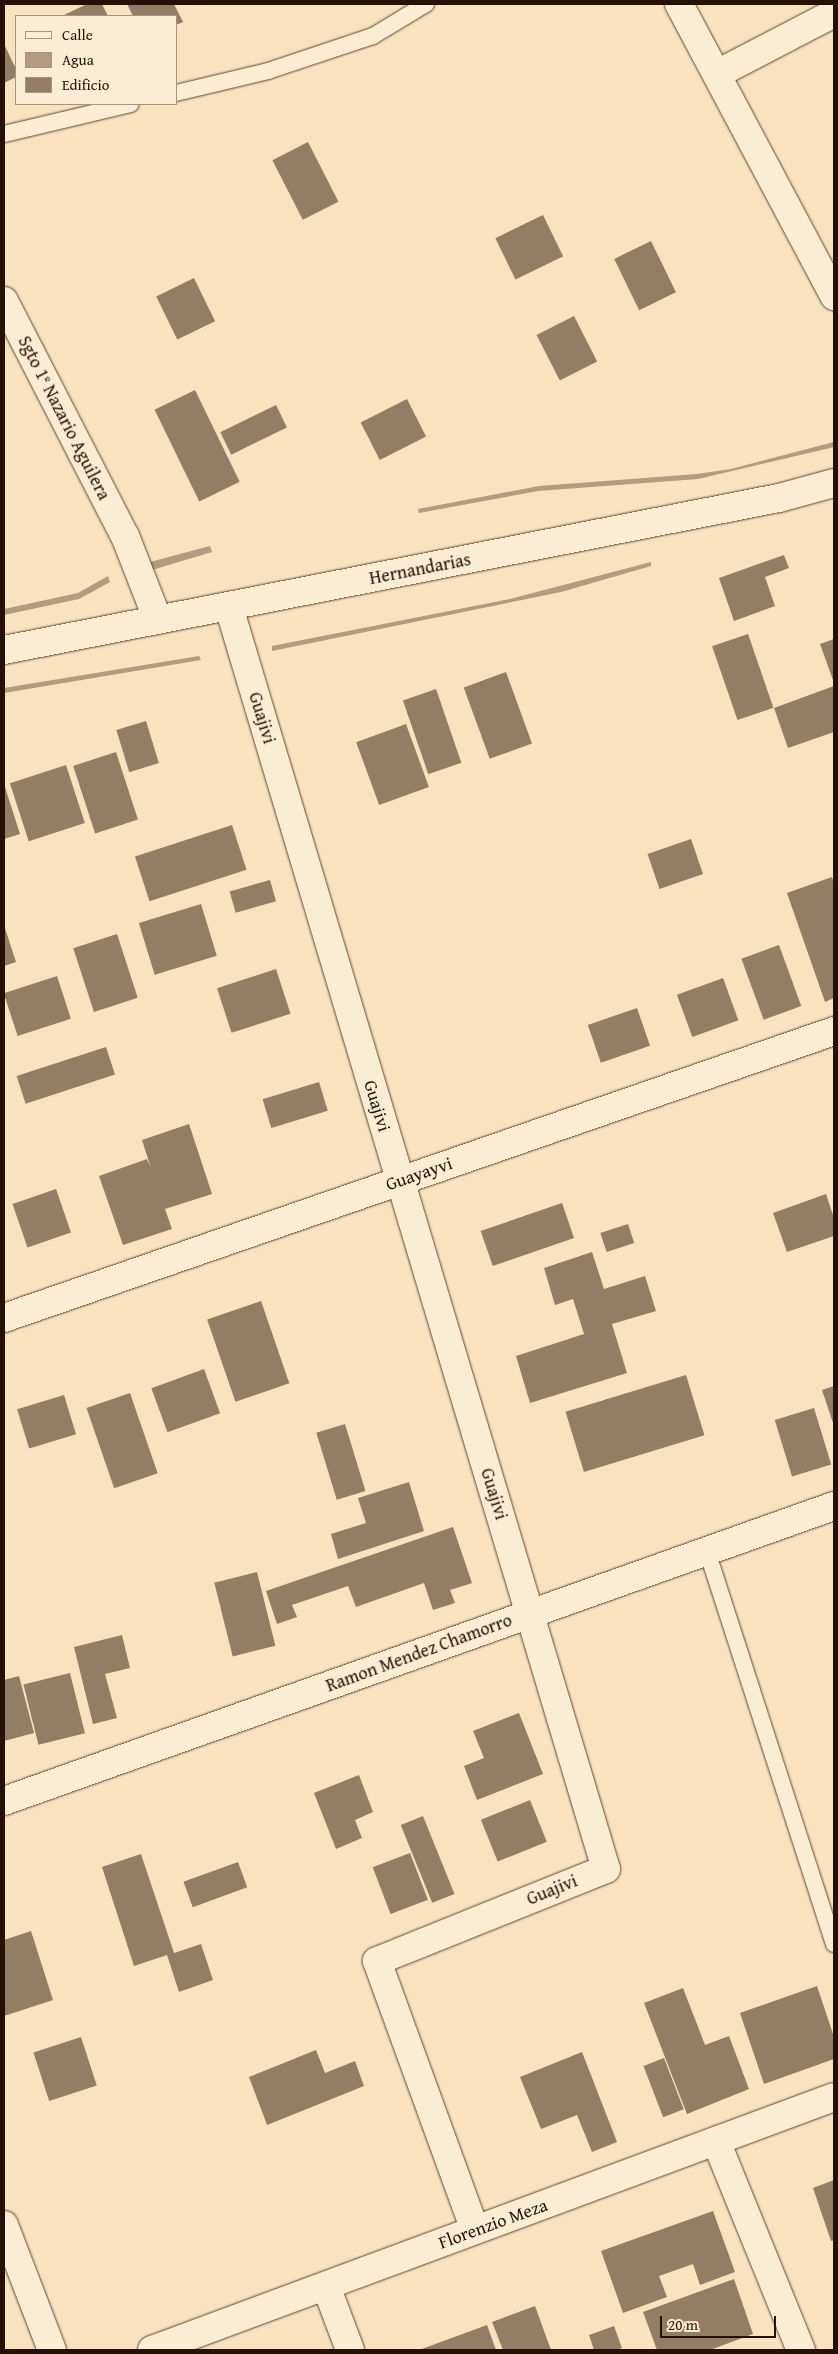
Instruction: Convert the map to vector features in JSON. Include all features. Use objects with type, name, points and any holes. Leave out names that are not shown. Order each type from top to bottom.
[{"type":"street","points":[[679,4],[834,296]]},
{"type":"street","points":[[717,74],[834,13]]},
{"type":"street","name":"Sgto 1º Nazario Aguilera","points":[[4,301],[125,536],[158,620]]},
{"type":"street","name":"Hernandarias","points":[[4,650],[779,498],[834,483]]},
{"type":"street","name":"Guajivi","points":[[229,606],[606,1869],[377,1961],[475,2230]]},
{"type":"street","name":"Guayayvi","points":[[4,1318],[834,1031]]},
{"type":"street","name":"Ramon Mendez Chamorro","points":[[4,1801],[834,1506]]},
{"type":"street","name":"Florenzio Meza","points":[[152,2350],[834,2097]]},
{"type":"street","points":[[716,2142],[801,2350]]},
{"type":"street","points":[[4,2225],[52,2350]]},
{"type":"street","points":[[326,2286],[350,2350]]},
{"type":"lane","points":[[178,93],[268,71],[373,36],[426,4]]},
{"type":"lane","points":[[4,134],[127,105]]},
{"type":"lane","points":[[707,1551],[834,1944]]},
{"type":"water","points":[[834,442],[834,447],[698,479],[538,491],[419,513],[418,509],[539,486],[697,474],[731,469]]},
{"type":"water","points":[[210,546],[212,552],[152,570],[150,562]]},
{"type":"water","points":[[651,562],[651,566],[561,592],[272,651],[272,646],[510,599]]},
{"type":"water","points":[[108,576],[110,582],[79,599],[4,615],[4,609],[78,593]]},
{"type":"water","points":[[199,656],[201,660],[4,693],[4,688]]},
{"type":"building","points":[[87,4],[102,4],[108,15],[64,15]]},
{"type":"building","points":[[127,4],[174,4],[183,22],[178,24],[178,15],[132,15]]},
{"type":"building","points":[[4,44],[15,67],[15,78],[4,83]]},
{"type":"building","points":[[308,142],[338,202],[303,220],[272,160]]},
{"type":"building","points":[[543,215],[563,256],[516,280],[495,238]]},
{"type":"building","points":[[651,241],[676,292],[639,310],[614,259]]},
{"type":"building","points":[[194,278],[215,321],[177,340],[156,296]]},
{"type":"building","points":[[574,316],[597,361],[560,381],[537,335]]},
{"type":"building","points":[[195,390],[240,482],[199,501],[155,410]]},
{"type":"building","points":[[407,399],[426,436],[380,460],[361,423]]},
{"type":"building","points":[[276,405],[287,427],[231,455],[220,432]]},
{"type":"building","points":[[784,555],[789,568],[765,577],[775,606],[734,621],[719,578]]},
{"type":"building","points":[[748,634],[773,708],[737,720],[712,646]]},
{"type":"building","points":[[834,639],[834,683],[820,644]]},
{"type":"building","points":[[506,672],[532,743],[490,759],[464,687]]},
{"type":"building","points":[[834,686],[834,732],[788,748],[774,708]]},
{"type":"building","points":[[436,689],[461,763],[428,774],[403,700]]},
{"type":"building","points":[[146,721],[159,763],[129,772],[116,730]]},
{"type":"building","points":[[406,724],[429,787],[379,805],[356,742]]},
{"type":"building","points":[[116,752],[138,820],[95,833],[73,766]]},
{"type":"building","points":[[66,765],[85,823],[29,841],[10,783]]},
{"type":"building","points":[[4,784],[20,834],[4,839]]},
{"type":"building","points":[[232,825],[247,870],[150,901],[135,857]]},
{"type":"building","points":[[691,839],[703,874],[660,889],[648,854]]},
{"type":"building","points":[[832,877],[834,884],[834,998],[825,1002],[787,893]]},
{"type":"building","points":[[270,880],[276,901],[236,913],[230,892]]},
{"type":"building","points":[[201,904],[217,956],[155,975],[139,923]]},
{"type":"building","points":[[4,925],[16,962],[4,966]]},
{"type":"building","points":[[117,934],[138,998],[94,1012],[73,948]]},
{"type":"building","points":[[779,945],[801,1006],[764,1020],[741,959]]},
{"type":"building","points":[[276,969],[291,1014],[232,1033],[217,988]]},
{"type":"building","points":[[57,976],[71,1019],[18,1036],[4,993]]},
{"type":"building","points":[[723,978],[738,1020],[692,1037],[677,995]]},
{"type":"building","points":[[637,1008],[650,1046],[601,1063],[588,1025]]},
{"type":"building","points":[[106,1047],[115,1075],[26,1104],[17,1076]]},
{"type":"building","points":[[319,1082],[328,1111],[271,1128],[263,1099]]},
{"type":"building","points":[[189,1124],[212,1194],[165,1209],[172,1229],[123,1245],[99,1176],[147,1159],[151,1168],[142,1140]]},
{"type":"building","points":[[56,1189],[71,1232],[27,1247],[13,1204]]},
{"type":"building","points":[[826,1194],[834,1218],[834,1236],[787,1252],[773,1213]]},
{"type":"building","points":[[562,1203],[574,1238],[493,1266],[481,1231]]},
{"type":"building","points":[[628,1224],[634,1243],[607,1252],[600,1233]]},
{"type":"building","points":[[592,1252],[604,1289],[645,1276],[656,1311],[612,1324],[627,1373],[530,1403],[516,1356],[584,1334],[573,1299],[555,1305],[544,1268]]},
{"type":"building","points":[[261,1301],[289,1383],[235,1402],[207,1320]]},
{"type":"building","points":[[204,1369],[220,1413],[167,1432],[151,1388]]},
{"type":"building","points":[[686,1375],[704,1435],[584,1472],[566,1412]]},
{"type":"building","points":[[834,1386],[834,1426],[822,1390]]},
{"type":"building","points":[[130,1393],[158,1473],[114,1488],[87,1408]]},
{"type":"building","points":[[64,1395],[76,1434],[29,1449],[17,1409]]},
{"type":"building","points":[[814,1408],[831,1464],[792,1476],[775,1420]]},
{"type":"building","points":[[345,1424],[365,1491],[337,1500],[316,1433]]},
{"type":"building","points":[[409,1482],[424,1531],[338,1559],[331,1534],[366,1523],[358,1498]]},
{"type":"building","points":[[453,1527],[472,1583],[450,1590],[455,1603],[433,1610],[424,1583],[356,1607],[348,1586],[292,1605],[297,1617],[277,1624],[266,1591]]},
{"type":"building","points":[[257,1572],[275,1646],[233,1656],[214,1583]]},
{"type":"building","points":[[122,1635],[130,1668],[105,1674],[117,1718],[93,1724],[74,1647]]},
{"type":"building","points":[[70,1673],[85,1733],[38,1745],[23,1685]]},
{"type":"building","points":[[19,1676],[34,1733],[4,1741],[4,1680]]},
{"type":"building","points":[[519,1713],[543,1774],[477,1800],[464,1766],[484,1758],[473,1731]]},
{"type":"building","points":[[359,1775],[373,1812],[355,1820],[362,1838],[336,1849],[314,1793]]},
{"type":"building","points":[[530,1800],[547,1842],[498,1862],[481,1820]]},
{"type":"building","points":[[423,1816],[454,1894],[432,1903],[401,1825]]},
{"type":"building","points":[[410,1853],[428,1900],[391,1914],[373,1867]]},
{"type":"building","points":[[141,1854],[174,1953],[201,1944],[213,1980],[179,1992],[167,1955],[134,1966],[102,1867]]},
{"type":"building","points":[[238,1862],[247,1887],[193,1907],[183,1882]]},
{"type":"building","points":[[31,1931],[53,2000],[4,2016],[4,1940]]},
{"type":"building","points":[[817,1986],[834,2037],[834,2059],[764,2084],[740,2013]]},
{"type":"building","points":[[683,1988],[705,2045],[729,2036],[749,2089],[687,2114],[644,2003]]},
{"type":"building","points":[[81,2037],[97,2086],[49,2101],[33,2052]]},
{"type":"building","points":[[316,2050],[325,2073],[355,2061],[364,2086],[267,2125],[249,2077]]},
{"type":"building","points":[[582,2052],[617,2142],[592,2152],[577,2115],[541,2129],[520,2077]]},
{"type":"building","points":[[664,2058],[684,2109],[663,2117],[643,2066]]},
{"type":"building","points":[[834,2180],[834,2240],[831,2241],[813,2188]]},
{"type":"building","points":[[713,2211],[735,2272],[700,2285],[693,2264],[659,2276],[667,2297],[623,2313],[601,2251]]},
{"type":"building","points":[[734,2279],[753,2334],[710,2350],[657,2350],[643,2312]]},
{"type":"building","points":[[535,2306],[551,2350],[503,2350],[492,2322]]},
{"type":"building","points":[[487,2325],[496,2350],[419,2350]]},
{"type":"building","points":[[614,2326],[622,2348],[616,2350],[594,2350],[589,2335]]}]
